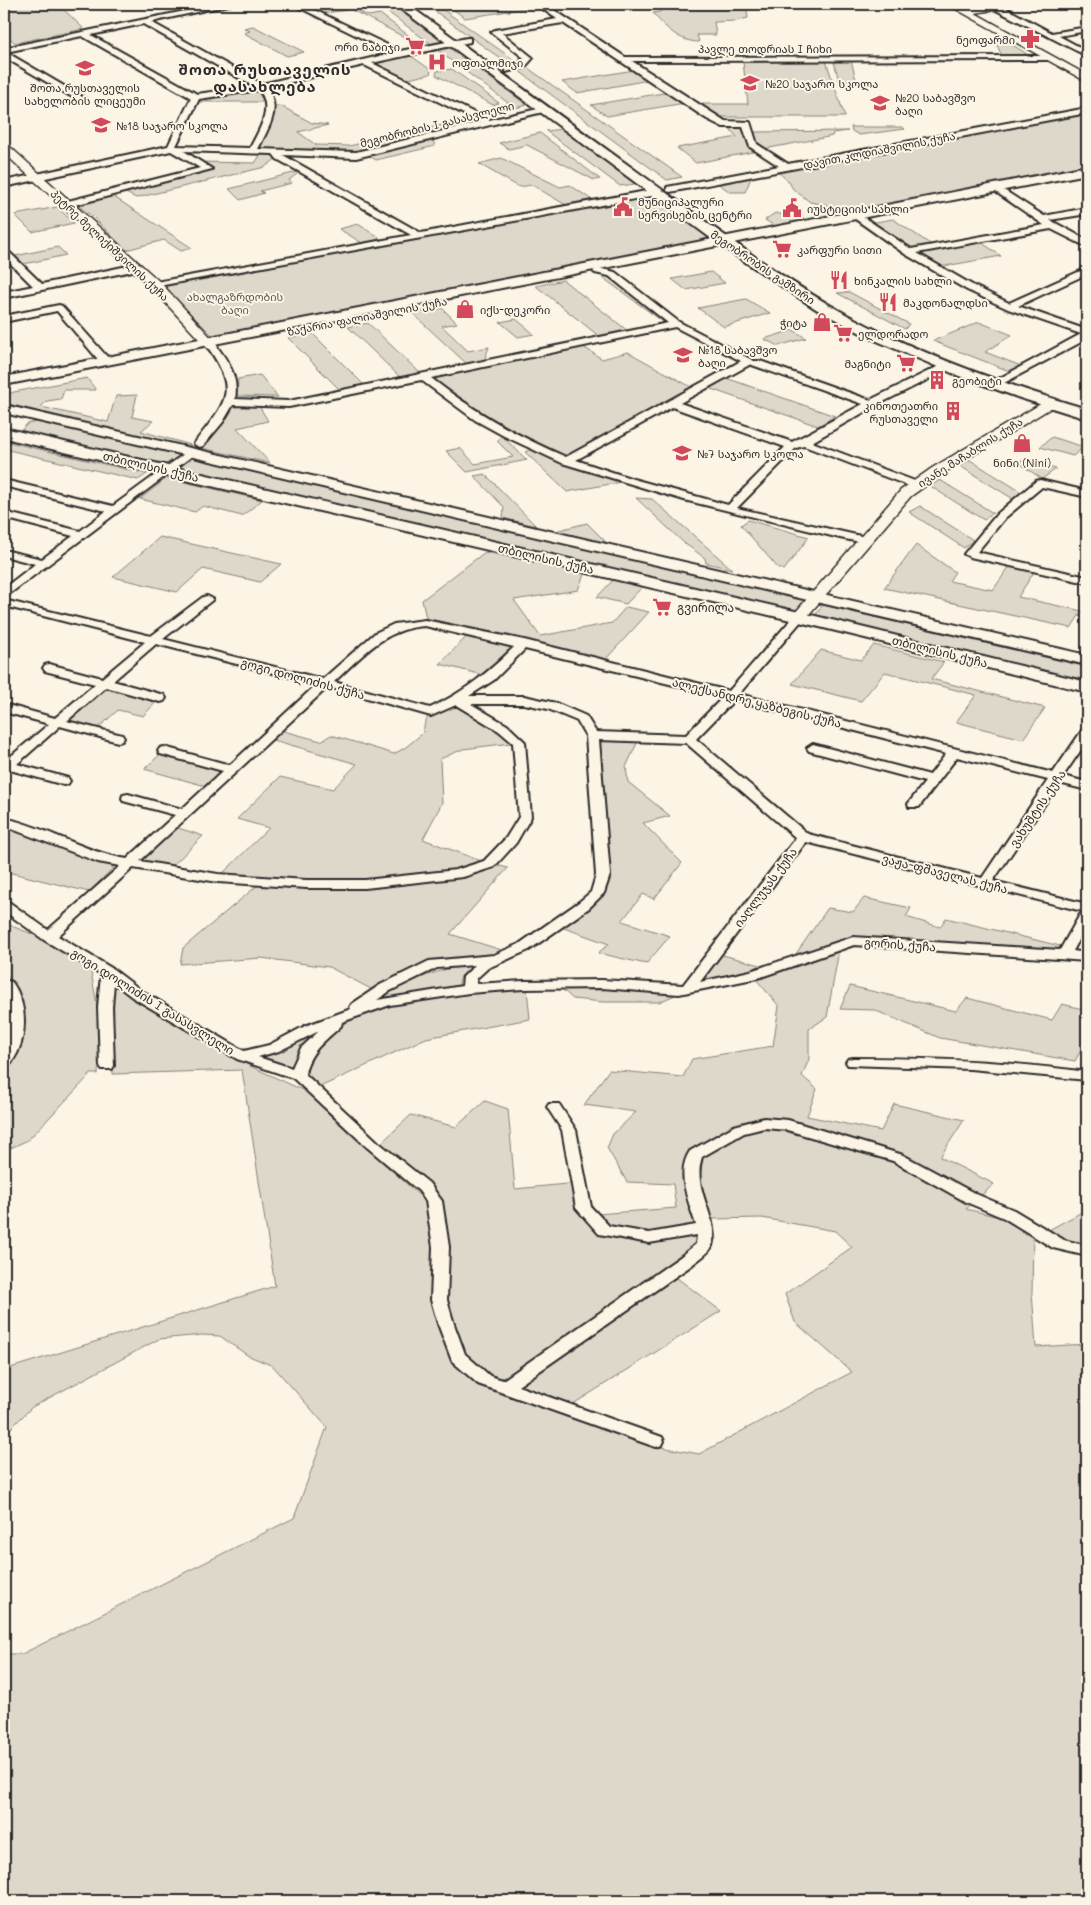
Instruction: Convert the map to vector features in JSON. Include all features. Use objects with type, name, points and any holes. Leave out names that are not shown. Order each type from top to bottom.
[{"type":"highway","points":[[4,987],[14,1020],[10,1044],[4,1058]]},
{"type":"main road","name":"მეგობრობის გამზირი","points":[[400,4],[544,109],[799,284],[846,311],[910,343],[1004,380],[1087,407]]},
{"type":"main road","name":"მეგობრობის გამზირი","points":[[417,4],[507,69],[664,190]]},
{"type":"main road","points":[[737,240],[1087,170]]},
{"type":"main road","name":"მეგობრობის გამზირი","points":[[737,240],[790,286],[846,319],[947,366],[1049,403],[1087,414]]},
{"type":"main road","name":"ზაქარია ფალიაშვილის ქუჩა","points":[[479,291],[598,271],[737,240]]},
{"type":"main road","name":"ზაქარია ფალიაშვილის ქუჩა","points":[[4,387],[210,344],[737,240]]},
{"type":"main road","name":"ზაქარია ფალიაშვილის ქუჩა","points":[[4,381],[105,361],[210,344]]},
{"type":"main road","points":[[4,427],[17,417],[9,410]]},
{"type":"main road","name":"თბილისის ქუჩა","points":[[9,410],[194,449],[1087,660]]},
{"type":"main road","points":[[11,434],[30,420],[45,419]]},
{"type":"main road","name":"თბილისის ქუჩა","points":[[11,434],[799,617],[1087,687]]},
{"type":"street","points":[[4,52],[13,48],[229,4]]},
{"type":"street","points":[[296,4],[400,54]]},
{"type":"street","points":[[540,4],[723,124],[747,124],[753,145],[786,167]]},
{"type":"street","points":[[952,4],[1087,79]]},
{"type":"street","points":[[966,11],[1011,4]]},
{"type":"street","points":[[995,6],[1087,54]]},
{"type":"street","points":[[507,69],[522,65],[529,58],[495,32],[564,20]]},
{"type":"street","points":[[143,22],[261,87],[270,98],[271,106],[253,151]]},
{"type":"street","points":[[1052,36],[1087,29]]},
{"type":"street","points":[[84,34],[196,97],[261,87],[452,42],[468,40]]},
{"type":"street","points":[[4,38],[13,48]]},
{"type":"street","name":"პავლე თოდრიას I ჩიხი","points":[[624,60],[1045,56],[1075,48]]},
{"type":"street","points":[[4,52],[82,99]]},
{"type":"street","points":[[366,62],[488,123]]},
{"type":"street","points":[[67,204],[208,169],[171,148],[196,97]]},
{"type":"street","name":"მეგობრობის I გასასვლელი","points":[[4,184],[171,148],[356,155],[544,109]]},
{"type":"street","name":"დავით კლდიაშვილის ქუჩა","points":[[664,190],[1087,111]]},
{"type":"street","name":"პეტრე მელიქიშვილის ქუჩა","points":[[4,147],[156,285],[210,344]]},
{"type":"street","points":[[276,152],[420,236]]},
{"type":"street","points":[[996,188],[1052,226],[1087,244]]},
{"type":"street","points":[[156,285],[664,190]]},
{"type":"street","points":[[1043,219],[1087,211]]},
{"type":"street","points":[[856,216],[908,252],[945,273],[1010,306],[1087,334]]},
{"type":"street","points":[[908,252],[1052,226]]},
{"type":"street","points":[[5,254],[40,288]]},
{"type":"street","points":[[4,295],[137,267]]},
{"type":"street","points":[[566,461],[748,361],[676,324],[612,274],[598,271]]},
{"type":"street","points":[[1010,306],[1087,271]]},
{"type":"street","points":[[4,319],[59,308],[105,361]]},
{"type":"street","points":[[231,402],[289,404],[676,324]]},
{"type":"street","points":[[1004,380],[1087,334]]},
{"type":"street","points":[[4,593],[194,449],[222,418],[231,402],[231,378],[226,365],[210,344]]},
{"type":"street","points":[[756,363],[871,404]]},
{"type":"street","points":[[730,510],[792,446],[804,442],[871,404],[947,366]]},
{"type":"street","points":[[423,376],[462,408],[492,427],[566,461],[730,510],[865,540]]},
{"type":"street","points":[[671,403],[792,446]]},
{"type":"street","name":"ივანე მაჩაბლის ქუჩა","points":[[799,617],[895,505],[916,485],[1049,403]]},
{"type":"street","points":[[804,442],[916,485]]},
{"type":"street","points":[[4,483],[113,509]]},
{"type":"street","points":[[1087,494],[1040,483],[1001,516],[970,554],[1087,580]]},
{"type":"street","points":[[4,515],[80,534]]},
{"type":"street","points":[[4,553],[43,563]]},
{"type":"street","points":[[5,766],[155,639],[208,599]]},
{"type":"street","name":"გოგი დოლიძის ქუჩა","points":[[4,603],[155,639],[431,712],[456,700],[524,700],[552,706],[582,718],[592,736]]},
{"type":"street","points":[[688,988],[679,990],[602,984],[469,988],[470,977],[483,965],[524,947],[584,905],[597,893],[603,875],[592,736],[689,739],[731,696],[799,617]]},
{"type":"street","name":"ალექსანდრე ყაზბეგის ქუჩა","points":[[49,936],[185,814],[380,634],[411,623],[425,623],[524,644],[1087,786]]},
{"type":"street","points":[[4,822],[19,826],[103,859],[218,878],[306,884],[355,884],[458,874],[488,864],[511,840],[525,817],[519,742],[503,728],[456,700],[490,678],[524,644]]},
{"type":"street","points":[[49,668],[160,698]]},
{"type":"street","points":[[4,708],[118,738]]},
{"type":"street","name":"ვახუშტის ქუჩა","points":[[985,883],[1087,732]]},
{"type":"street","name":"იაღლუჯას ქუჩა","points":[[688,988],[803,837],[689,739]]},
{"type":"street","points":[[812,748],[933,780]]},
{"type":"street","points":[[164,752],[232,770]]},
{"type":"street","points":[[914,804],[954,752]]},
{"type":"street","points":[[5,766],[64,781]]},
{"type":"street","points":[[128,798],[185,814]]},
{"type":"street","name":"ვაჟა-ფშაველას ქუჩა","points":[[803,837],[1087,908]]},
{"type":"street","name":"გოგი დოლიძის I გასასვლელი","points":[[4,905],[49,936],[108,972],[138,994],[242,1056],[274,1048],[310,1029],[387,1001],[469,988]]},
{"type":"street","points":[[1065,954],[1087,913]]},
{"type":"street","name":"გორის ქუჩა","points":[[688,988],[753,975],[852,941],[868,940],[1087,957]]},
{"type":"street","name":"გოგი დოლიძის I გასასვლელი","points":[[342,1018],[385,988],[434,964],[495,959]]},
{"type":"street","points":[[107,1066],[105,1007],[108,972]]},
{"type":"street","points":[[298,1075],[299,1061],[306,1051],[342,1018]]},
{"type":"street","points":[[242,1056],[298,1075],[373,1144],[424,1187],[434,1201],[442,1247],[439,1300],[458,1357],[484,1380],[656,1441]]},
{"type":"street","points":[[853,1062],[946,1062],[1045,1070],[1087,1076]]},
{"type":"street","points":[[554,1107],[569,1130],[584,1208],[604,1230],[649,1238],[705,1229]]},
{"type":"street","points":[[504,1387],[686,1261],[704,1246],[705,1229],[692,1189],[690,1169],[695,1154],[739,1129],[764,1123],[788,1125],[898,1158],[971,1198],[1009,1214],[1059,1244],[1087,1251]]},
{"type":"green space","points":[[58,4],[84,29],[15,43],[4,32],[4,5]]},
{"type":"green space","points":[[297,4],[335,4],[347,10],[319,14]]},
{"type":"green space","points":[[377,4],[391,4],[442,42],[431,44]]},
{"type":"green space","points":[[425,4],[435,4],[517,62],[508,64]]},
{"type":"green space","points":[[470,4],[537,4],[540,6],[465,18],[450,7]]},
{"type":"green space","points":[[663,4],[746,4],[748,18],[714,22],[716,35],[697,35],[699,42],[692,41],[673,33],[653,13],[660,12]]},
{"type":"green space","points":[[352,10],[357,10],[368,16],[380,14],[412,38],[408,39]]},
{"type":"green space","points":[[253,26],[304,52],[287,56],[244,33],[250,31],[244,28]]},
{"type":"green space","points":[[1003,39],[1030,56],[1002,56],[995,41]]},
{"type":"green space","points":[[448,47],[527,105],[515,108],[437,50]]},
{"type":"green space","points":[[407,53],[431,70],[430,74],[404,80],[369,62]]},
{"type":"green space","points":[[837,60],[851,60],[856,80],[839,81],[834,62]]},
{"type":"green space","name":"№20 საჯარო სკოლა","points":[[826,61],[845,117],[715,117],[694,104],[748,104],[743,62]]},
{"type":"green space","points":[[525,66],[682,177],[667,180],[519,71]]},
{"type":"green space","points":[[452,69],[499,103],[493,105],[436,75],[437,71]]},
{"type":"green space","points":[[634,70],[649,80],[577,93],[562,82]]},
{"type":"green space","points":[[255,88],[264,102],[196,102],[199,97]]},
{"type":"green space","points":[[669,92],[685,103],[607,116],[591,105]]},
{"type":"green space","points":[[273,106],[281,106],[312,123],[328,125],[298,132],[316,145],[349,146],[442,125],[451,129],[351,153],[260,150]]},
{"type":"green space","points":[[1087,112],[1087,167],[842,215],[827,205],[810,202],[793,189],[789,182],[776,170]]},
{"type":"green space","points":[[727,126],[744,126],[758,151],[696,163],[677,148],[737,137]]},
{"type":"green space","points":[[851,127],[902,127],[905,129],[859,135],[852,131]]},
{"type":"green space","points":[[562,129],[635,184],[620,186],[546,131]]},
{"type":"green space","points":[[848,131],[833,133],[832,136],[828,137],[764,149],[756,143],[755,132]]},
{"type":"green space","points":[[540,133],[600,179],[594,180],[527,145],[509,149],[499,143]]},
{"type":"green space","points":[[432,138],[435,146],[376,160],[366,154]]},
{"type":"green space","points":[[261,154],[274,154],[277,158],[265,167],[136,198],[124,192],[211,170],[198,162],[255,163]]},
{"type":"green space","points":[[501,158],[560,187],[570,185],[592,200],[566,205],[532,185],[519,187],[479,164]]},
{"type":"green space","points":[[301,171],[289,180],[292,183],[260,191],[264,193],[240,200],[229,189]]},
{"type":"green space","points":[[751,178],[745,192],[730,192],[719,184]]},
{"type":"green space","points":[[111,195],[192,248],[181,251],[164,240],[126,250],[93,217],[75,203]]},
{"type":"green space","name":"ახალგაზრდობის ბაღი","points":[[657,195],[715,241],[213,336],[164,287],[167,284]]},
{"type":"green space","points":[[57,207],[74,223],[32,232],[15,215]]},
{"type":"green space","points":[[775,213],[809,220],[776,227],[765,220]]},
{"type":"green space","points":[[893,219],[933,246],[909,250],[870,223]]},
{"type":"green space","points":[[358,224],[381,239],[362,243],[339,229]]},
{"type":"green space","points":[[978,240],[1001,256],[940,267],[914,252]]},
{"type":"green space","points":[[58,247],[66,255],[24,264],[15,256]]},
{"type":"green space","points":[[711,272],[725,283],[686,290],[672,279]]},
{"type":"green space","points":[[602,273],[612,276],[673,323],[666,324],[603,278]]},
{"type":"green space","points":[[563,280],[628,331],[600,337],[536,286]]},
{"type":"green space","points":[[849,292],[909,324],[905,329],[837,293]]},
{"type":"green space","points":[[746,299],[770,313],[724,327],[698,308]]},
{"type":"green space","points":[[442,308],[457,323],[442,326],[468,351],[489,347],[484,361],[468,365],[412,313]]},
{"type":"green space","points":[[516,319],[534,334],[518,337],[500,322]]},
{"type":"green space","points":[[979,322],[1012,335],[985,352],[1021,366],[1009,371],[933,341]]},
{"type":"green space","points":[[368,323],[421,374],[401,378],[348,327]]},
{"type":"green space","points":[[793,330],[806,338],[778,346],[764,339]]},
{"type":"green space","points":[[312,333],[364,385],[340,390],[288,338]]},
{"type":"green space","points":[[582,346],[602,359],[628,352],[693,388],[567,459],[484,420],[430,380],[432,377]]},
{"type":"green space","points":[[260,375],[278,397],[237,396],[238,379]]},
{"type":"green space","points":[[87,378],[96,390],[64,390],[61,399],[47,401],[41,407],[108,422],[116,396],[137,395],[132,417],[153,421],[141,431],[191,445],[187,447],[4,403],[4,395]]},
{"type":"green space","points":[[726,378],[835,416],[818,426],[708,388]]},
{"type":"green space","points":[[234,405],[259,406],[268,421],[237,428],[270,463],[201,448],[226,419]]},
{"type":"green space","points":[[42,421],[180,455],[163,466],[24,434],[21,431],[27,424]]},
{"type":"green space","points":[[502,436],[527,460],[467,472],[446,451],[460,448],[475,464],[513,457],[497,441]]},
{"type":"green space","points":[[1052,437],[1084,447],[1073,456],[1040,447]]},
{"type":"green space","points":[[4,441],[147,474],[138,480],[4,449]]},
{"type":"green space","points":[[531,449],[621,482],[567,492],[525,452]]},
{"type":"green space","points":[[191,457],[809,599],[797,614],[175,469]]},
{"type":"green space","points":[[1013,459],[1056,469],[1042,479]]},
{"type":"green space","points":[[970,460],[1023,493],[1015,500],[960,466]]},
{"type":"green space","points":[[485,474],[536,526],[503,518],[504,507],[474,476]]},
{"type":"green space","points":[[167,478],[262,500],[242,516],[203,506],[195,512],[140,499]]},
{"type":"green space","points":[[940,480],[993,513],[984,520],[930,486]]},
{"type":"green space","points":[[636,498],[652,499],[732,569],[706,563],[705,558],[684,543]]},
{"type":"green space","points":[[920,506],[973,540],[964,548],[909,512]]},
{"type":"green space","points":[[748,520],[809,537],[784,570],[778,568],[741,525]]},
{"type":"green space","points":[[587,523],[607,543],[555,531]]},
{"type":"green space","points":[[160,537],[281,564],[260,582],[203,569],[177,592],[113,577]]},
{"type":"green space","points":[[916,545],[955,572],[949,581],[993,590],[1009,567],[1034,572],[1018,597],[1082,611],[1071,628],[884,588]]},
{"type":"green space","points":[[485,552],[585,572],[578,590],[514,600],[540,636],[612,623],[626,607],[649,612],[605,660],[426,618],[422,600]]},
{"type":"green space","points":[[615,578],[644,585],[626,604],[597,597]]},
{"type":"green space","points":[[823,605],[1087,667],[1087,682],[813,618]]},
{"type":"green space","points":[[470,633],[524,644],[490,677],[440,664]]},
{"type":"green space","points":[[874,645],[944,662],[931,679],[1045,708],[1023,739],[956,722],[976,695],[885,672],[861,701],[792,684],[821,650],[861,660]]},
{"type":"green space","points":[[103,683],[160,698],[143,716],[118,710],[94,732],[56,722]]},
{"type":"green space","points":[[456,700],[519,742],[463,749],[440,759],[442,803],[423,839],[489,864],[458,874],[365,884],[218,878],[269,828],[237,819],[280,777],[333,789],[357,764],[266,738],[276,729],[321,741],[331,735],[394,754],[423,733],[426,719],[434,711]]},
{"type":"green space","points":[[597,740],[638,741],[626,767],[628,782],[670,816],[643,823],[682,863],[654,899],[643,894],[622,921],[670,936],[646,964],[598,953],[609,944],[561,927],[602,894]]},
{"type":"green space","points":[[164,751],[232,770],[213,788],[144,769]]},
{"type":"green space","points":[[4,826],[20,830],[112,864],[113,868],[89,892],[4,871]]},
{"type":"green space","points":[[172,826],[203,836],[167,871],[130,863]]},
{"type":"green space","points":[[496,865],[508,868],[450,934],[505,951],[486,957],[432,961],[371,989],[329,967],[261,958],[180,964],[183,948],[259,884],[324,888],[377,888],[460,877]]},
{"type":"green space","points":[[864,898],[911,908],[906,917],[940,927],[946,918],[1060,946],[1059,951],[865,937],[828,944],[793,958],[828,908],[853,912]]},
{"type":"green space","points":[[4,923],[45,939],[91,972],[101,1027],[98,1074],[91,1074],[28,1140],[4,1151],[4,1075],[18,1054],[24,1022],[18,989],[4,971]]},
{"type":"green space","points":[[839,950],[827,1017],[809,1029],[809,1059],[802,1076],[817,1089],[807,1116],[881,1131],[894,1104],[964,1120],[940,1157],[994,1184],[966,1209],[1003,1218],[1033,1238],[1032,1292],[1036,1347],[1087,1344],[1087,1901],[4,1901],[4,1654],[22,1654],[294,1518],[327,1427],[273,1366],[247,1355],[220,1336],[202,1335],[159,1339],[32,1407],[4,1435],[4,1370],[275,1286],[242,1070],[113,1074],[114,983],[201,1038],[250,1066],[307,1092],[428,1203],[434,1238],[430,1300],[451,1359],[479,1386],[650,1445],[699,1454],[852,1372],[795,1322],[785,1294],[852,1247],[835,1231],[762,1218],[713,1219],[716,1239],[698,1242],[693,1249],[505,1383],[489,1376],[463,1355],[446,1301],[439,1200],[379,1145],[411,1115],[456,1127],[485,1101],[508,1109],[515,1189],[577,1183],[583,1215],[676,1208],[673,1184],[627,1182],[607,1148],[613,1134],[636,1112],[584,1105],[609,1070],[683,1077],[692,1059],[773,1046],[779,1006],[755,978]]},
{"type":"green space","points":[[719,954],[768,967],[713,981],[705,977],[705,973]]},
{"type":"green space","points":[[479,963],[461,976],[458,987],[391,997],[368,1005],[434,973]]},
{"type":"green space","points":[[850,986],[956,1011],[967,998],[1052,1020],[1062,1004],[1087,1010],[1087,1039],[1075,1061],[940,1038],[874,1010],[840,1009]]},
{"type":"green space","points":[[602,988],[675,995],[659,1002],[603,1002],[573,999],[562,989]]},
{"type":"green space","points":[[527,989],[530,1019],[426,1038],[320,1087],[306,1075],[304,1066],[321,1042],[344,1024],[371,1011],[402,1002],[435,996]]},
{"type":"green space","points":[[330,1024],[297,1056],[293,1070],[256,1057]]},
{"type":"green space","points":[[1080,1213],[1087,1213],[1087,1246],[1061,1241],[1047,1231]]},
{"type":"green space","points":[[673,1275],[721,1311],[570,1406],[515,1387]]},
{"type":"place","name":"ნეოფარმი","points":[[1030,39]]},
{"type":"place","name":"ორი ნაბიჯი","points":[[415,46]]},
{"type":"place","name":"ოფთალმიჯი","points":[[437,62]]},
{"type":"place","name":"შოთა რუსთაველის სახელობის ლიცეუმი","points":[[85,68]]},
{"type":"place","name":"№20 საჯარო სკოლა","points":[[750,83]]},
{"type":"place","name":"№20 საბავშვო ბაღი","points":[[880,103]]},
{"type":"place","name":"№18 საჯარო სკოლა","points":[[101,125]]},
{"type":"place","name":"მუნიციპალური სერვისების ცენტრი","points":[[623,207]]},
{"type":"place","name":"იუსტიციის სახლი","points":[[792,208]]},
{"type":"place","name":"კარფური სითი","points":[[782,249]]},
{"type":"place","name":"ხინკალის სახლი","points":[[839,280]]},
{"type":"place","name":"მაკდონალდსი","points":[[888,302]]},
{"type":"place","name":"იქს-დეკორი","points":[[465,309]]},
{"type":"place","name":"ჭიტა","points":[[822,322]]},
{"type":"place","name":"ელდორადო","points":[[843,333]]},
{"type":"place","name":"№18 საბავშვო ბაღი","points":[[683,355]]},
{"type":"place","name":"მაგნიტი","points":[[906,363]]},
{"type":"place","name":"გეობიტი","points":[[937,380]]},
{"type":"place","name":"კინოთეათრი რუსთაველი","points":[[953,411]]},
{"type":"place","name":"ნინი (Nini)","points":[[1022,443]]},
{"type":"place","name":"№7 საჯარო სკოლა","points":[[682,453]]},
{"type":"place","name":"გვირილა","points":[[662,607]]},
{"type":"district","name":"შოთა რუსთაველის დასახლება","points":[[265,78]]}]
